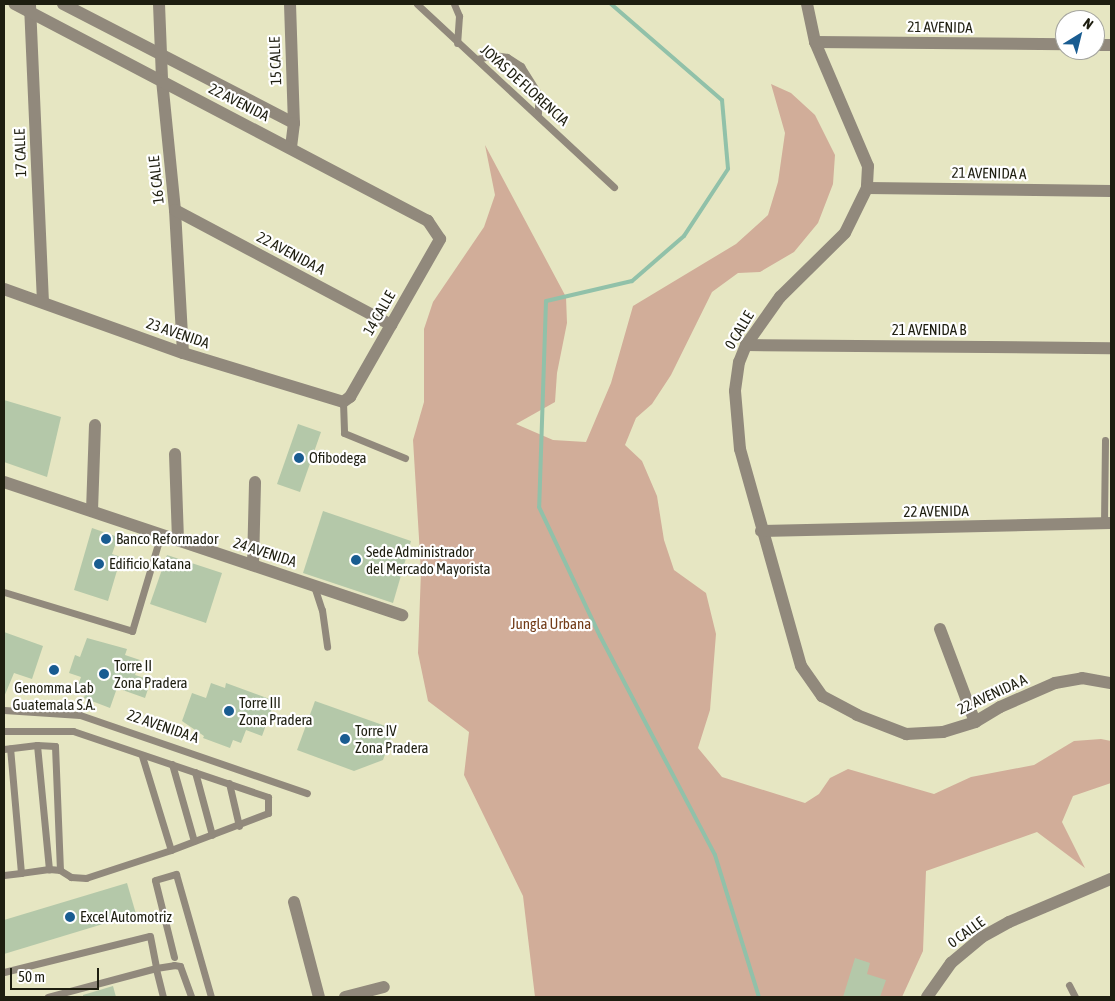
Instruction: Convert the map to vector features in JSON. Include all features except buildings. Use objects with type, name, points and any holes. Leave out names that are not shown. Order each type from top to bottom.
[{"type":"street","name":"22 AVENIDA","points":[[14,4],[30,8],[428,221],[440,239]]},
{"type":"street","name":"22 AVENIDA","points":[[63,4],[294,123]]},
{"type":"street","name":"16 CALLE","points":[[159,4],[160,54],[175,210],[183,353]]},
{"type":"street","name":"15 CALLE","points":[[290,4],[294,123],[291,146]]},
{"type":"street","name":"0 CALLE","points":[[807,4],[815,42],[868,166],[867,188],[846,233],[780,297],[746,345],[739,362],[735,392],[740,450],[800,666],[822,696],[858,714]]},
{"type":"street","name":"17 CALLE","points":[[30,8],[43,302]]},
{"type":"street","name":"21 AVENIDA","points":[[815,42],[1055,44]]},
{"type":"street","name":"21 AVENIDA A","points":[[867,188],[1111,190]]},
{"type":"street","name":"22 AVENIDA A","points":[[175,210],[391,325]]},
{"type":"street","name":"14 CALLE","points":[[343,402],[350,396],[440,239]]},
{"type":"street","name":"23 AVENIDA","points":[[4,288],[183,353],[343,402]]},
{"type":"street","name":"21 AVENIDA B","points":[[746,345],[1111,348]]},
{"type":"street","points":[[92,511],[94,425]]},
{"type":"street","points":[[175,454],[178,540]]},
{"type":"street","name":"24 AVENIDA","points":[[4,482],[402,615]]},
{"type":"street","points":[[253,565],[255,482]]},
{"type":"street","name":"22 AVENIDA","points":[[762,531],[1108,523]]},
{"type":"street","points":[[940,629],[975,722]]},
{"type":"street","name":"22 AVENIDA A","points":[[858,714],[906,734],[943,732],[975,722],[1000,707],[1055,683],[1082,678],[1111,682]]},
{"type":"street","name":"0 CALLE","points":[[927,997],[951,963],[982,937],[1111,879]]},
{"type":"street","points":[[294,902],[319,997]]},
{"type":"street","points":[[345,997],[384,986]]},
{"type":"lane","name":"JOYAS DE FLORENCIA","points":[[417,4],[457,43],[538,113],[614,187]]},
{"type":"lane","points":[[454,4],[459,16],[457,43]]},
{"type":"lane","points":[[477,59],[494,55],[507,57],[521,66],[538,93],[538,113]]},
{"type":"lane","points":[[343,402],[344,432],[404,458]]},
{"type":"lane","points":[[1106,440],[1108,523]]},
{"type":"lane","points":[[4,592],[132,631],[161,534]]},
{"type":"lane","points":[[314,585],[322,610],[326,647]]},
{"type":"lane","name":"22 AVENIDA A","points":[[4,710],[80,715],[307,793]]},
{"type":"lane","points":[[4,731],[63,729],[268,797],[268,813],[239,826],[86,878],[71,877],[60,870],[49,869],[4,875]]},
{"type":"lane","points":[[38,745],[49,869]]},
{"type":"lane","points":[[20,873],[7,748],[38,745],[55,746],[60,870]]},
{"type":"lane","points":[[142,756],[171,850]]},
{"type":"lane","points":[[172,764],[194,841]]},
{"type":"lane","points":[[195,772],[212,835]]},
{"type":"lane","points":[[229,784],[239,826]]},
{"type":"lane","points":[[174,957],[155,880],[176,874],[211,997]]},
{"type":"lane","points":[[4,972],[146,934],[151,940],[162,997]]},
{"type":"lane","points":[[48,997],[156,968],[180,966],[191,997]]},
{"type":"lane","points":[[1069,985],[1075,997]]},
{"type":"green space","name":"Jungla Urbana","points":[[771,84],[791,93],[815,115],[835,155],[833,184],[818,223],[794,252],[760,272],[738,273],[712,292],[671,375],[652,404],[636,418],[625,445],[642,461],[657,496],[664,540],[674,570],[706,593],[716,634],[710,710],[698,748],[722,777],[805,803],[819,794],[830,778],[848,769],[934,794],[971,777],[1034,765],[1074,741],[1101,739],[1111,741],[1111,783],[1073,796],[1062,822],[1085,868],[1037,832],[926,871],[923,951],[902,997],[535,997],[523,896],[464,775],[469,732],[428,701],[418,653],[421,571],[413,440],[424,402],[424,329],[433,302],[484,227],[495,195],[485,145],[566,297],[567,323],[557,373],[555,402],[516,424],[553,440],[586,442],[611,383],[633,306],[736,244],[768,215],[778,182],[785,133]]},
{"type":"waterway","points":[[611,4],[722,100],[728,169],[684,236],[632,281],[546,301],[539,507],[600,636],[715,855],[759,997]]},
{"type":"place","name":"Ofibodega","points":[[299,458]]},
{"type":"place","name":"Banco Reformador","points":[[106,539]]},
{"type":"place","name":"Sede Administrador del Mercado Mayorista","points":[[356,560]]},
{"type":"place","name":"Edificio Katana","points":[[99,564]]},
{"type":"place","name":"Genomma Lab Guatemala S.A.","points":[[54,670]]},
{"type":"place","name":"Torre II Zona Pradera","points":[[104,674]]},
{"type":"place","name":"Torre III Zona Pradera","points":[[229,711]]},
{"type":"place","name":"Torre IV Zona Pradera","points":[[345,739]]},
{"type":"place","name":"Excel Automotriz","points":[[70,917]]}]
